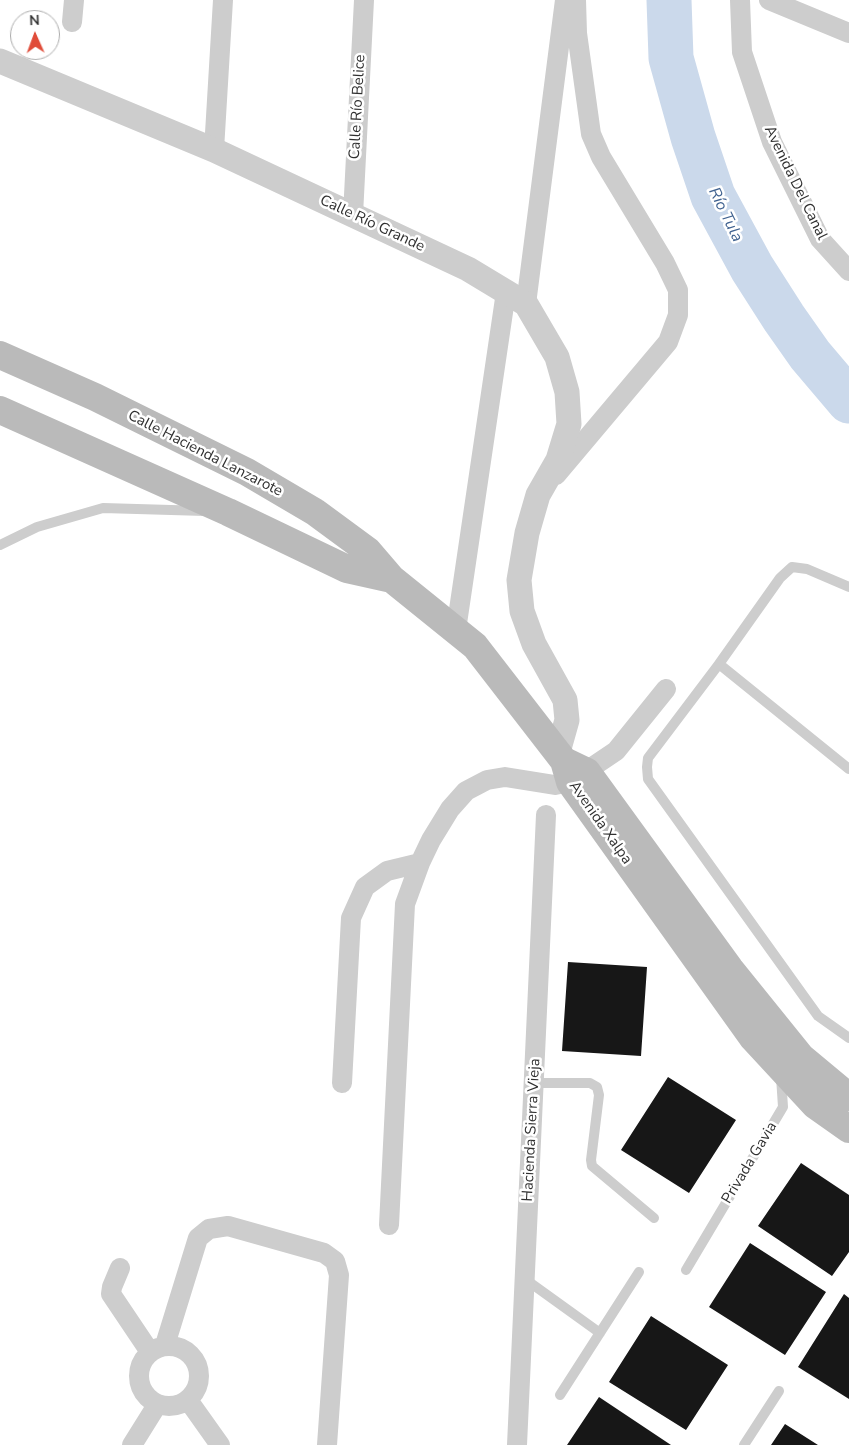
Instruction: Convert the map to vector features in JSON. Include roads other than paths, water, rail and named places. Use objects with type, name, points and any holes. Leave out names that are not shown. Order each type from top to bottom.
[{"type":"main road","name":"Calle Hacienda Lanzarote","points":[[0,355],[94,397],[247,472],[330,523],[368,551],[392,579],[476,646],[570,767]]},
{"type":"main road","name":"Calle Hacienda Lanzarote","points":[[0,410],[228,512],[347,569],[392,579]]},
{"type":"main road","name":"Avenida Xalpa","points":[[570,767],[753,1038],[791,1064],[849,1097]]},
{"type":"main road","name":"Avenida Xalpa","points":[[791,1064],[815,1105],[849,1129]]},
{"type":"street","points":[[72,22],[74,0]]},
{"type":"street","points":[[214,150],[223,0]]},
{"type":"street","name":"Calle Río Belice","points":[[353,215],[364,0]]},
{"type":"street","points":[[456,630],[516,298],[564,0]]},
{"type":"street","points":[[538,495],[668,342],[678,315],[678,290],[665,263],[601,157],[591,134],[577,33],[576,0]]},
{"type":"street","name":"Avenida Del Canal","points":[[740,0],[742,52],[772,142],[820,239],[849,271]]},
{"type":"street","points":[[769,0],[849,33]]},
{"type":"street","name":"Calle Río Grande","points":[[0,62],[214,150],[468,268],[516,298]]},
{"type":"street","points":[[516,298],[557,357],[567,392],[569,424],[558,460],[538,495],[527,534],[519,580],[522,611],[534,644],[565,700],[570,767]]},
{"type":"street","points":[[389,1225],[405,904],[420,863],[431,840],[450,809],[466,791],[487,780],[505,777],[555,785],[570,767],[616,751],[666,689]]},
{"type":"street","name":"Hacienda Sierra Vieja","points":[[517,1445],[546,815]]},
{"type":"street","points":[[342,1083],[351,918],[365,887],[387,871],[420,863]]},
{"type":"street","points":[[157,1348],[181,1347],[194,1357],[200,1372],[198,1387],[188,1400],[174,1407],[157,1405],[145,1395],[138,1381],[140,1365],[157,1348],[198,1238],[209,1230],[228,1226],[324,1253],[335,1261],[339,1275],[327,1445]]},
{"type":"street","points":[[120,1268],[112,1287],[112,1294],[157,1348]]},
{"type":"street","points":[[188,1400],[220,1445]]},
{"type":"street","points":[[132,1445],[157,1405]]},
{"type":"lane","points":[[0,544],[37,527],[103,508],[228,512]]},
{"type":"lane","points":[[849,587],[806,569],[792,567],[780,578],[719,664],[648,758],[647,768],[648,778],[818,1016],[849,1038]]},
{"type":"lane","points":[[719,664],[849,769]]},
{"type":"lane","name":"Privada Gavia","points":[[686,1270],[783,1107],[791,1064]]},
{"type":"lane","points":[[534,1083],[590,1083],[596,1087],[599,1095],[590,1160],[592,1166],[654,1218]]},
{"type":"lane","points":[[560,1395],[639,1272]]},
{"type":"lane","points":[[525,1279],[600,1333]]},
{"type":"lane","points":[[744,1445],[779,1390]]},
{"type":"waterway","name":"Río Tula","points":[[669,0],[671,58],[693,137],[713,196],[752,268],[784,318],[810,355],[849,401]]}]
